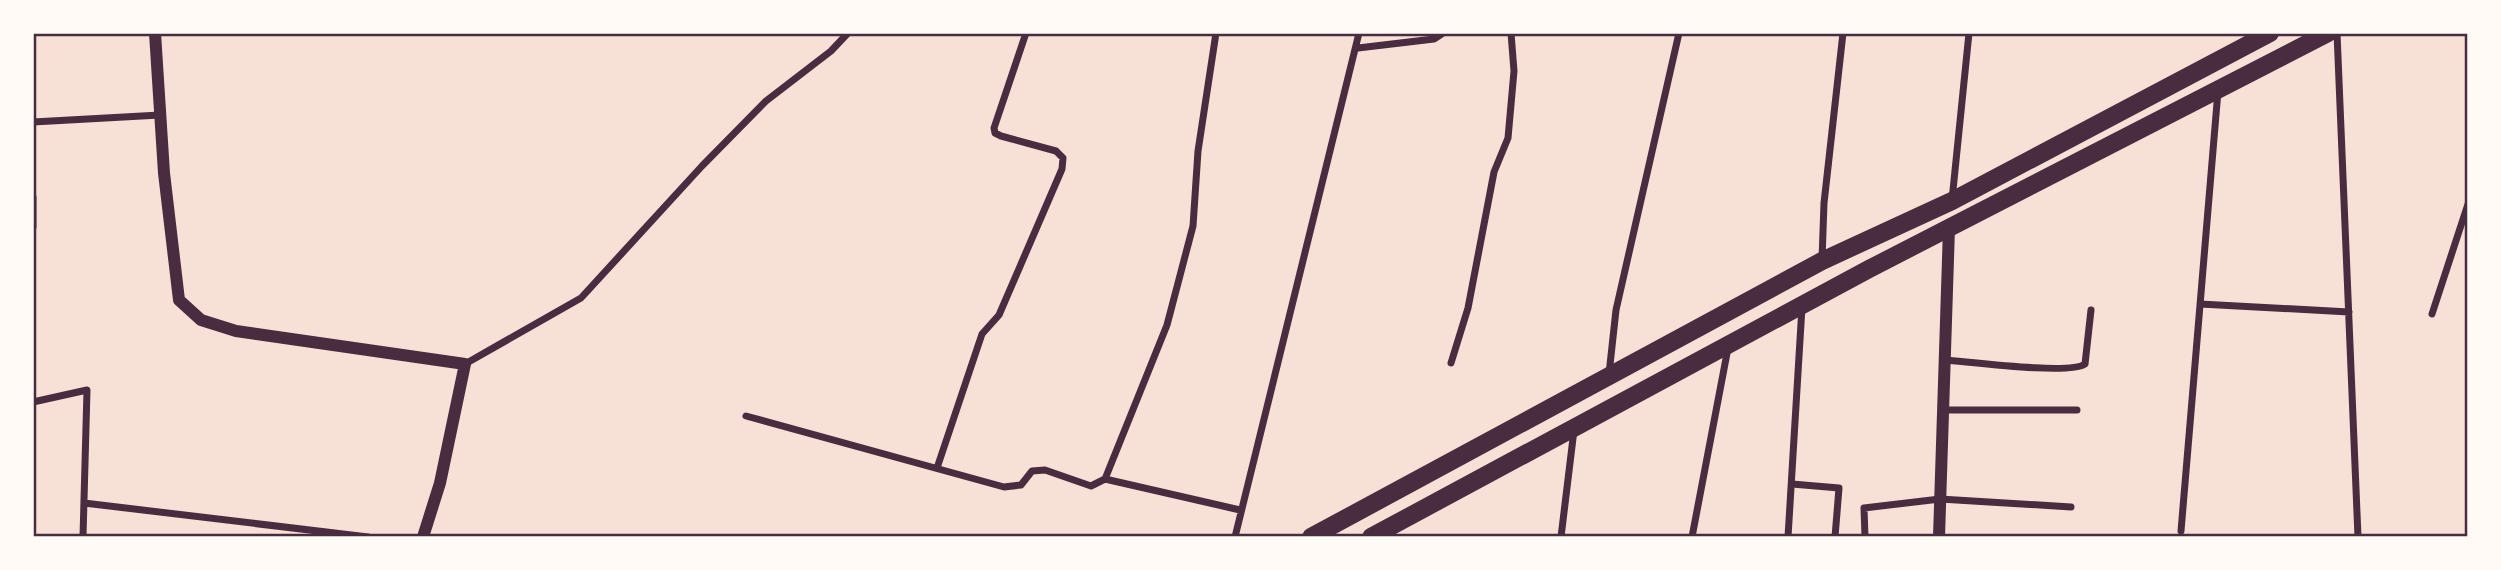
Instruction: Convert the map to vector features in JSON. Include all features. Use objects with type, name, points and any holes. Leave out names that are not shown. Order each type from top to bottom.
[{"type":"highway","points":[[1311,537],[1822,261],[1952,201],[2270,33]]},
{"type":"highway","points":[[1371,537],[1802,305],[2328,33]]},
{"type":"street","points":[[155,33],[164,173],[180,300],[201,320],[236,331],[465,364],[581,298],[702,166],[766,102],[831,51],[848,33]]},
{"type":"street","points":[[937,468],[982,334],[999,315],[1062,169],[1063,158],[1056,151],[995,133],[994,128],[1026,33]]},
{"type":"street","points":[[1105,479],[1167,325],[1193,226],[1198,151],[1216,33]]},
{"type":"street","points":[[1236,537],[1240,510],[1358,48],[1359,33]]},
{"type":"street","points":[[1358,48],[1434,39],[1443,33]]},
{"type":"street","points":[[1451,363],[1468,308],[1494,172],[1508,138],[1514,71],[1511,33]]},
{"type":"street","points":[[1609,375],[1616,310],[1679,33]]},
{"type":"street","points":[[1822,261],[1824,204],[1843,33]]},
{"type":"street","points":[[1952,201],[1969,33]]},
{"type":"street","points":[[2337,33],[2358,537]]},
{"type":"street","points":[[2181,531],[2218,90]]},
{"type":"street","points":[[33,122],[160,115]]},
{"type":"street","points":[[33,197],[33,227]]},
{"type":"street","points":[[2432,314],[2468,204]]},
{"type":"street","points":[[1939,537],[1949,228]]},
{"type":"street","points":[[2200,304],[2349,312]]},
{"type":"street","points":[[1788,537],[1802,305]]},
{"type":"street","points":[[1945,360],[2012,365],[2042,371],[2051,366],[2080,368],[2085,364],[2091,310]]},
{"type":"street","points":[[1692,537],[1729,345]]},
{"type":"street","points":[[423,537],[440,483],[465,364]]},
{"type":"street","points":[[33,402],[87,390],[83,537]]},
{"type":"street","points":[[1943,410],[2077,410]]},
{"type":"street","points":[[746,416],[1013,488],[1021,485],[1032,471],[1045,470],[1091,486],[1105,479],[1240,510]]},
{"type":"street","points":[[1561,537],[1574,429]]},
{"type":"street","points":[[1792,484],[1839,488],[1835,537]]},
{"type":"street","points":[[1865,537],[1864,508],[1940,499],[2071,507]]},
{"type":"street","points":[[84,503],[369,537]]}]
